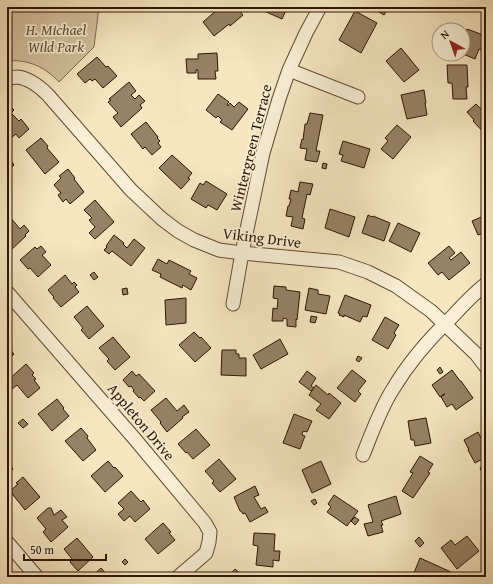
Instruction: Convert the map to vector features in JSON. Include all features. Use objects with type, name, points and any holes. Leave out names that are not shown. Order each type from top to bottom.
[{"type":"street","name":"Wintergreen Terrace","points":[[233,304],[263,153],[288,70],[320,7]]},
{"type":"street","points":[[288,70],[358,97]]},
{"type":"street","name":"Viking Drive","points":[[13,77],[29,80],[39,86],[131,190],[162,219],[178,231],[194,240],[219,250],[339,262],[368,272],[396,286],[431,311],[476,354],[486,366]]},
{"type":"street","points":[[363,456],[392,389],[405,370],[444,324],[486,284]]},
{"type":"street","name":"Appleton Drive","points":[[7,292],[134,438],[205,523],[210,532],[210,542],[206,553],[178,577]]},
{"type":"street","points":[[7,542],[37,577]]},
{"type":"green space","name":"H. Michael Wild Park","points":[[7,7],[99,7],[94,47],[59,82],[48,72],[36,65],[22,61],[7,61]]},
{"type":"building","points":[[223,7],[236,7],[243,15],[230,26],[229,24],[214,36],[203,22],[218,9],[219,10]]},
{"type":"building","points":[[263,7],[287,8],[282,19],[262,10]]},
{"type":"building","points":[[371,7],[389,7],[384,15]]},
{"type":"building","points":[[355,11],[377,23],[361,53],[339,40]]},
{"type":"building","points":[[471,30],[486,36],[486,52],[479,49],[475,59],[471,57]]},
{"type":"building","points":[[401,48],[419,70],[404,82],[386,61]]},
{"type":"building","points":[[217,53],[218,71],[215,71],[216,79],[198,79],[198,70],[196,70],[196,73],[187,73],[186,59],[198,59],[198,54]]},
{"type":"building","points":[[97,57],[117,76],[103,88],[95,79],[92,81],[90,79],[85,83],[77,74]]},
{"type":"building","points":[[447,65],[467,65],[467,99],[453,99],[452,83],[448,83]]},
{"type":"building","points":[[129,82],[136,91],[131,95],[135,99],[139,95],[145,101],[140,105],[142,108],[121,127],[113,117],[118,113],[108,102],[111,100],[109,99]]},
{"type":"building","points":[[424,90],[427,115],[407,119],[401,95]]},
{"type":"building","points":[[218,94],[229,102],[227,104],[228,106],[230,103],[234,107],[239,102],[248,109],[232,130],[220,122],[222,120],[218,116],[216,118],[206,110]]},
{"type":"building","points":[[8,104],[14,110],[11,113],[19,121],[21,119],[29,129],[19,138],[16,134],[11,138],[7,134]]},
{"type":"building","points":[[476,104],[486,112],[486,135],[467,112]]},
{"type":"building","points":[[310,113],[323,115],[316,151],[320,151],[317,162],[305,160],[307,149],[300,148],[302,139],[303,140],[305,124],[307,124]]},
{"type":"building","points":[[146,122],[160,141],[158,143],[161,147],[152,155],[145,147],[143,149],[131,134]]},
{"type":"building","points":[[397,125],[411,137],[393,159],[381,149],[388,141],[385,138]]},
{"type":"building","points":[[41,138],[59,162],[45,174],[26,150]]},
{"type":"building","points":[[343,141],[370,149],[364,168],[341,161],[343,155],[339,154]]},
{"type":"building","points":[[172,155],[192,173],[188,178],[190,179],[181,189],[159,168]]},
{"type":"building","points":[[12,162],[14,165],[10,169],[8,165]]},
{"type":"building","points":[[323,163],[327,164],[326,169],[322,168]]},
{"type":"building","points":[[68,169],[84,192],[70,204],[66,199],[63,202],[58,195],[61,193],[54,185],[61,178],[59,176]]},
{"type":"building","points":[[206,181],[227,194],[217,210],[208,205],[206,208],[191,199],[200,183],[203,185]]},
{"type":"building","points":[[300,182],[313,184],[310,195],[307,194],[302,218],[305,219],[303,229],[291,226],[293,217],[286,216],[291,199],[289,199],[291,190],[298,192]]},
{"type":"building","points":[[95,200],[114,222],[95,239],[89,233],[95,227],[89,220],[92,218],[84,210]]},
{"type":"building","points":[[330,209],[355,217],[349,237],[325,228]]},
{"type":"building","points":[[368,215],[390,223],[384,241],[362,233]]},
{"type":"building","points":[[486,215],[486,232],[478,235],[472,221]]},
{"type":"building","points":[[10,217],[20,229],[24,225],[29,231],[25,235],[26,236],[11,250],[7,245],[7,219]]},
{"type":"building","points":[[398,223],[420,233],[411,252],[389,241]]},
{"type":"building","points":[[114,235],[124,243],[123,244],[127,248],[134,239],[145,248],[131,266],[112,251],[109,254],[104,250]]},
{"type":"building","points":[[41,246],[46,252],[42,255],[51,265],[38,277],[20,260],[35,247],[37,249]]},
{"type":"building","points":[[449,246],[455,253],[449,258],[451,260],[461,252],[470,263],[449,280],[442,272],[438,275],[428,263]]},
{"type":"building","points":[[158,259],[167,264],[169,260],[191,271],[189,274],[197,278],[191,290],[183,285],[182,288],[160,277],[161,274],[152,270]]},
{"type":"building","points":[[94,272],[98,277],[94,280],[90,275]]},
{"type":"building","points":[[65,275],[72,284],[74,282],[77,285],[75,287],[79,292],[61,307],[48,290]]},
{"type":"building","points":[[274,286],[286,287],[286,290],[300,292],[296,327],[287,326],[287,319],[283,318],[283,321],[272,321],[273,308],[277,309],[278,299],[273,298]]},
{"type":"building","points":[[127,288],[128,294],[123,295],[122,289]]},
{"type":"building","points":[[309,288],[318,290],[318,294],[330,296],[326,314],[305,310]]},
{"type":"building","points":[[345,295],[371,305],[367,317],[363,316],[360,322],[344,315],[344,317],[339,315],[340,314],[338,313]]},
{"type":"building","points":[[186,298],[186,323],[166,325],[165,300]]},
{"type":"building","points":[[87,306],[104,326],[89,339],[81,330],[83,328],[74,317]]},
{"type":"building","points":[[311,316],[317,317],[315,323],[310,322]]},
{"type":"building","points":[[385,317],[399,325],[394,333],[396,335],[388,349],[372,340]]},
{"type":"building","points":[[194,332],[211,348],[195,362],[179,345]]},
{"type":"building","points":[[113,337],[130,357],[115,370],[107,361],[109,359],[99,348]]},
{"type":"building","points":[[280,339],[288,354],[261,369],[253,355]]},
{"type":"building","points":[[7,346],[14,354],[7,360]]},
{"type":"building","points":[[222,350],[236,350],[236,354],[239,354],[239,358],[246,358],[246,376],[221,375]]},
{"type":"building","points":[[358,356],[362,358],[359,362],[356,360]]},
{"type":"building","points":[[26,364],[34,373],[32,375],[36,379],[34,380],[40,388],[28,398],[17,385],[12,389],[7,383],[7,381]]},
{"type":"building","points":[[440,367],[443,372],[440,374],[437,370]]},
{"type":"building","points":[[352,370],[366,381],[358,391],[361,394],[355,402],[337,388]]},
{"type":"building","points":[[452,370],[473,398],[456,410],[452,404],[447,407],[441,397],[445,394],[440,397],[432,385]]},
{"type":"building","points":[[132,371],[136,376],[139,374],[155,391],[144,401],[140,397],[139,398],[131,386],[129,387],[123,380]]},
{"type":"building","points":[[307,371],[316,378],[311,386],[314,388],[311,391],[299,382]]},
{"type":"building","points":[[316,385],[341,403],[329,419],[316,410],[321,404],[309,395]]},
{"type":"building","points":[[166,398],[177,411],[184,405],[189,412],[167,432],[151,410]]},
{"type":"building","points":[[57,399],[69,416],[52,431],[38,414]]},
{"type":"building","points":[[294,414],[312,421],[307,432],[303,431],[302,435],[305,436],[300,449],[283,443]]},
{"type":"building","points":[[426,418],[431,443],[415,446],[414,440],[411,440],[408,421]]},
{"type":"building","points":[[23,419],[28,424],[23,428],[18,423]]},
{"type":"building","points":[[81,428],[88,436],[87,438],[96,450],[83,461],[65,441]]},
{"type":"building","points":[[196,429],[210,445],[193,459],[178,444]]},
{"type":"building","points":[[478,432],[483,442],[486,441],[486,457],[475,463],[464,440]]},
{"type":"building","points":[[420,456],[433,464],[428,472],[430,473],[413,498],[402,491],[413,473],[410,472]]},
{"type":"building","points":[[219,459],[236,479],[220,492],[212,483],[214,481],[205,471]]},
{"type":"building","points":[[108,461],[123,476],[105,492],[91,476]]},
{"type":"building","points":[[321,461],[331,484],[312,493],[302,470]]},
{"type":"building","points":[[7,462],[13,469],[7,473]]},
{"type":"building","points":[[486,465],[486,492],[481,480],[485,479],[480,468]]},
{"type":"building","points":[[23,477],[40,497],[25,510],[10,491]]},
{"type":"building","points":[[255,486],[259,495],[254,497],[261,509],[265,507],[268,512],[250,522],[245,513],[243,514],[240,511],[234,497]]},
{"type":"building","points":[[131,491],[141,502],[143,500],[150,509],[135,522],[130,516],[124,521],[118,514],[124,509],[118,503]]},
{"type":"building","points":[[334,495],[358,511],[347,526],[327,512],[331,507],[328,504]]},
{"type":"building","points":[[396,496],[401,514],[381,521],[383,525],[381,525],[383,532],[368,536],[364,524],[373,522],[368,505]]},
{"type":"building","points":[[315,499],[317,503],[314,505],[311,501]]},
{"type":"building","points":[[48,508],[51,508],[54,515],[61,510],[67,517],[62,520],[68,527],[51,542],[43,532],[46,529],[37,518]]},
{"type":"building","points":[[355,517],[359,520],[355,525],[351,521]]},
{"type":"building","points":[[163,523],[171,532],[169,533],[175,540],[158,554],[145,539]]},
{"type":"building","points":[[254,533],[275,534],[274,551],[280,551],[279,561],[273,560],[273,567],[256,565],[258,546],[253,545]]},
{"type":"building","points":[[467,536],[479,551],[457,569],[441,548],[451,540],[455,545]]},
{"type":"building","points":[[419,537],[424,543],[420,547],[415,541]]},
{"type":"building","points":[[77,538],[93,557],[78,571],[70,562],[72,559],[64,549]]},
{"type":"building","points":[[420,558],[451,572],[448,577],[424,577],[414,573]]},
{"type":"building","points":[[125,559],[128,562],[125,565],[122,562]]},
{"type":"building","points":[[101,568],[109,577],[91,577]]},
{"type":"building","points":[[235,569],[244,577],[228,577]]}]
